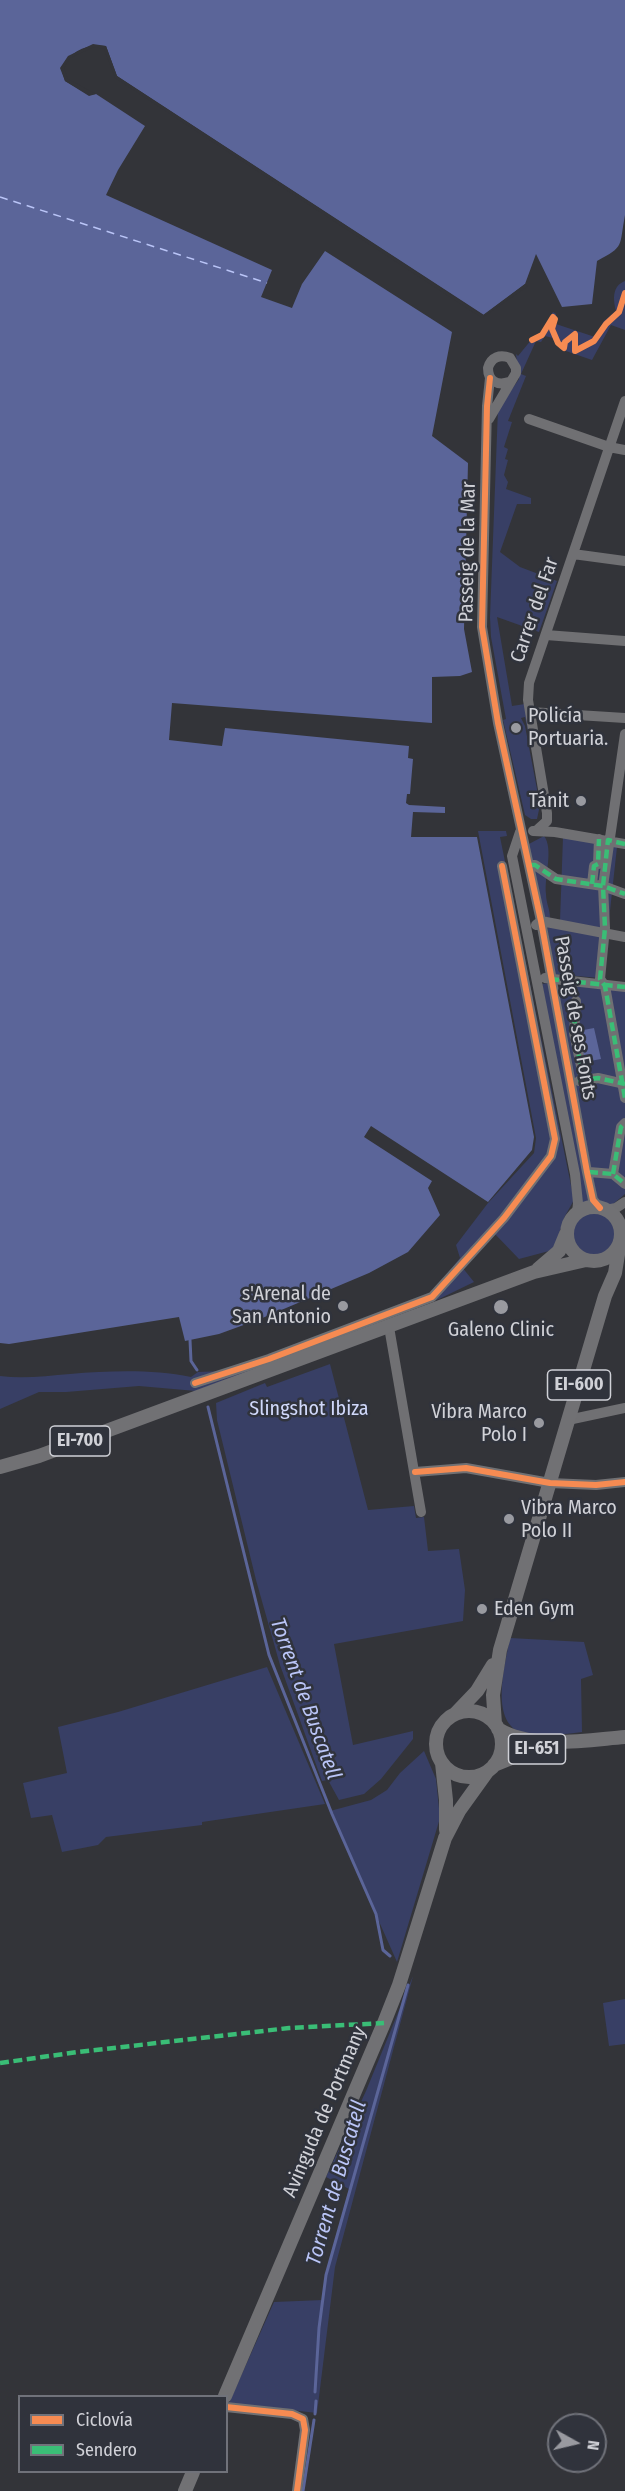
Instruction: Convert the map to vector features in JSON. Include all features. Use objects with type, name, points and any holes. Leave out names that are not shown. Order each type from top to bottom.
[{"type":"main road","points":[[589,1261],[609,1257],[622,1236],[618,1221],[603,1209],[585,1209],[577,1213],[570,1222],[567,1232],[572,1250],[589,1261],[604,1278],[605,1296]]},
{"type":"main road","name":"EI-700","points":[[534,1272],[559,1251],[567,1232]]},
{"type":"main road","name":"EI-600","points":[[491,1768],[502,1748],[493,1695],[500,1650],[605,1296],[615,1273],[622,1236]]},
{"type":"main road","name":"EI-700","points":[[0,1467],[39,1456],[534,1272],[589,1261]]},
{"type":"main road","name":"EI-600","points":[[442,1763],[437,1752],[437,1736],[445,1721],[454,1715],[482,1684],[500,1650]]},
{"type":"main road","points":[[454,1715],[465,1711],[476,1712],[487,1716],[497,1727]]},
{"type":"main road","name":"EI-651","points":[[497,1727],[508,1735],[526,1740],[625,1737]]},
{"type":"main road","name":"EI-651","points":[[491,1768],[526,1752],[582,1740]]},
{"type":"main road","points":[[442,1763],[451,1772],[463,1777],[476,1777],[491,1768]]},
{"type":"main road","name":"Avinguda de Portmany","points":[[442,1763],[446,1800],[445,1838]]},
{"type":"main road","name":"Avinguda de Portmany","points":[[226,2395],[388,2014],[445,1838],[459,1811],[491,1768]]},
{"type":"main road","points":[[185,2491],[193,2473]]},
{"type":"street","points":[[499,356],[505,356],[514,362],[516,368],[513,379],[509,382],[495,382],[488,373],[490,363],[499,356]]},
{"type":"street","name":"Passeig de la Mar","points":[[490,378],[482,627],[520,832]]},
{"type":"street","name":"Passeig de la Mar","points":[[487,422],[509,382]]},
{"type":"street","name":"Carrer del Far","points":[[547,821],[547,805],[528,700],[529,683],[625,401]]},
{"type":"street","points":[[529,419],[609,447],[625,450]]},
{"type":"street","points":[[573,554],[625,561]]},
{"type":"street","points":[[546,635],[625,641]]},
{"type":"street","points":[[530,712],[625,718]]},
{"type":"street","name":"Passeig de ses Fonts","points":[[625,734],[612,827],[603,839],[598,864],[594,866],[605,934],[600,979],[605,986],[619,1040],[625,1098]]},
{"type":"street","points":[[536,831],[547,821],[555,832]]},
{"type":"street","points":[[520,832],[555,832],[625,844]]},
{"type":"street","name":"Passeig de ses Fonts","points":[[520,832],[540,921],[593,1200],[603,1209]]},
{"type":"street","name":"Passeig de ses Fonts","points":[[520,832],[512,856],[575,1174],[577,1213]]},
{"type":"street","points":[[531,864],[556,879],[597,885],[625,894]]},
{"type":"street","points":[[195,1383],[269,1359],[432,1297],[504,1218],[551,1156],[555,1139],[502,866]]},
{"type":"street","points":[[528,930],[540,921],[625,937]]},
{"type":"street","points":[[537,977],[625,987]]},
{"type":"street","points":[[576,1002],[574,1033],[579,1081],[598,1078],[624,1084]]},
{"type":"street","points":[[613,1173],[621,1127],[625,1123]]},
{"type":"street","points":[[589,1172],[613,1173],[625,1184]]},
{"type":"street","points":[[603,1209],[615,1208],[625,1202]]},
{"type":"street","points":[[389,1327],[421,1512]]},
{"type":"street","points":[[568,1420],[625,1408]]},
{"type":"street","points":[[415,1472],[466,1468],[550,1483],[596,1485],[625,1482]]},
{"type":"street","points":[[228,2407],[292,2415],[303,2419],[305,2430],[297,2491]]},
{"type":"green space","points":[[625,281],[625,330],[611,325],[592,360],[560,349],[553,338],[545,336],[541,342],[536,341],[521,374],[526,376],[508,421],[512,422],[504,447],[508,449],[504,475],[508,482],[506,489],[531,498],[531,504],[517,504],[500,552],[520,567],[557,581],[539,632],[497,617],[512,706],[525,704],[529,737],[525,717],[521,718],[525,726],[540,805],[537,819],[531,819],[525,815],[503,720],[506,719],[491,637],[498,409],[519,379],[516,354],[518,356],[532,339],[540,335],[553,312],[556,314],[556,324],[595,337],[604,321],[616,311],[614,298],[616,290]]},
{"type":"green space","points":[[478,831],[506,831],[507,836],[500,837],[574,1200],[565,1216],[555,1246],[549,1251],[519,1259],[494,1233],[462,1267],[474,1282],[439,1299],[196,1391],[139,1386],[39,1392],[0,1409],[0,1376],[26,1377],[131,1371],[191,1377],[198,1372],[224,1371],[429,1296],[460,1258],[456,1245],[488,1203],[534,1153],[536,1138]]},
{"type":"green space","points":[[544,836],[548,848],[546,897],[550,918],[542,916],[527,845]]},
{"type":"green space","points":[[563,837],[617,847],[608,929],[560,921]]},
{"type":"green space","points":[[547,925],[602,936],[599,978],[555,974]]},
{"type":"green space","points":[[548,983],[590,1201],[582,1203],[542,984]]},
{"type":"green space","points":[[564,984],[625,991],[625,1194],[612,1205],[604,1204],[597,1199],[556,990]]},
{"type":"green space","points":[[594,1213],[609,1219],[615,1234],[609,1249],[594,1255],[579,1249],[573,1234],[579,1219]]},
{"type":"green space","name":"Slingshot Ibiza","points":[[330,1364],[368,1510],[414,1506],[416,1518],[424,1517],[428,1551],[459,1549],[465,1590],[463,1621],[334,1644],[353,1745],[413,1731],[413,1739],[381,1779],[364,1794],[339,1800],[328,1780],[322,1781],[280,1665],[256,1580],[217,1420],[216,1403],[265,1383],[267,1387]]},
{"type":"green space","points":[[510,1638],[584,1642],[593,1675],[581,1679],[582,1732],[539,1736],[525,1734],[514,1728],[506,1719],[502,1693]]},
{"type":"green space","points":[[267,1667],[325,1804],[202,1822],[202,1825],[106,1837],[98,1845],[62,1852],[52,1815],[31,1818],[23,1783],[67,1773],[58,1727],[118,1712]]},
{"type":"green space","points":[[424,1751],[436,1779],[440,1818],[397,1962],[330,1811],[371,1800],[387,1790],[400,1773]]},
{"type":"green space","points":[[413,1976],[335,2267],[317,2413],[229,2403],[274,2302],[323,2300],[326,2275],[349,2189],[326,2177],[366,2091]]},
{"type":"green space","points":[[625,1999],[625,2044],[609,2046],[603,2003]]},
{"type":"shaded area","points":[[0,0],[625,0],[625,215],[621,240],[617,248],[597,261],[592,304],[562,307],[536,254],[525,284],[484,315],[117,76],[106,46],[86,47],[70,57],[61,68],[65,81],[89,95],[96,94],[145,126],[118,170],[106,195],[272,270],[261,297],[292,308],[302,284],[325,251],[452,332],[432,436],[468,463],[464,629],[472,672],[460,676],[432,677],[432,723],[172,703],[169,740],[222,746],[225,728],[409,746],[408,758],[413,759],[410,794],[407,794],[406,803],[445,807],[445,813],[413,812],[411,837],[477,837],[534,1137],[532,1150],[488,1202],[371,1126],[364,1137],[432,1181],[428,1188],[440,1215],[408,1252],[369,1273],[260,1319],[219,1334],[185,1341],[179,1317],[9,1344],[0,1343]]},
{"type":"shaded area","points":[[594,1028],[601,1059],[585,1062],[578,1031]]},
{"type":"pier","points":[[93,44],[106,46],[117,76],[483,315],[525,284],[528,286],[482,318],[115,78],[104,49],[94,47],[70,58],[64,68],[68,79],[96,94],[89,96],[65,81],[60,68],[68,56]]},
{"type":"waterway","name":"Torrent de Buscatell","points":[[190,1340],[191,1361],[197,1370]]},
{"type":"waterway","name":"Torrent de Buscatell","points":[[208,1407],[269,1655],[332,1814],[376,1914],[383,1950],[390,1956]]},
{"type":"waterway","name":"Torrent de Buscatell","points":[[315,2392],[319,2328],[326,2275],[408,1985]]},
{"type":"waterway","name":"Torrent de Buscatell","points":[[315,2414],[316,2401]]},
{"type":"waterway","name":"Torrent de Buscatell","points":[[303,2491],[314,2420]]},
{"type":"ferry route","points":[[0,197],[267,283]]},
{"type":"marked path","points":[[592,884],[594,866],[598,864],[599,839]]},
{"type":"marked path","points":[[625,844],[608,840],[603,886],[605,928],[600,979],[605,986],[625,1098]]},
{"type":"marked path","points":[[531,865],[535,865],[556,879],[603,886],[625,894]]},
{"type":"marked path","points":[[550,979],[625,987]]},
{"type":"marked path","points":[[576,1001],[574,1033],[584,1080]]},
{"type":"marked path","points":[[578,1081],[598,1078],[625,1084]]},
{"type":"marked path","points":[[613,1174],[621,1127],[625,1123]]},
{"type":"marked path","points":[[589,1172],[613,1174],[625,1184]]},
{"type":"marked path","points":[[0,2063],[289,2028],[384,2023]]},
{"type":"cycle path","points":[[532,340],[542,335],[553,317],[555,319],[552,329],[558,343],[564,348],[565,342],[575,334],[575,351],[594,341],[606,324],[619,312],[625,293]]},
{"type":"cycle path","points":[[490,378],[487,406],[482,627],[498,723],[541,921],[587,1172],[593,1200],[600,1208]]},
{"type":"cycle path","points":[[195,1383],[269,1359],[432,1297],[504,1218],[551,1156],[555,1139],[502,866]]},
{"type":"cycle path","points":[[415,1472],[466,1468],[550,1483],[596,1485],[625,1482]]},
{"type":"cycle path","points":[[228,2407],[292,2414],[303,2419],[305,2430],[297,2491]]},
{"type":"place","name":"Policía Portuaria.","points":[[516,728]]},
{"type":"place","name":"Tánit","points":[[581,801]]},
{"type":"place","name":"s'Arenal de San Antonio","points":[[343,1306]]},
{"type":"place","name":"Galeno Clinic","points":[[501,1307]]},
{"type":"place","name":"Vibra Marco Polo I","points":[[539,1423]]},
{"type":"place","name":"Vibra Marco Polo II","points":[[509,1519]]},
{"type":"place","name":"Eden Gym","points":[[482,1609]]}]
